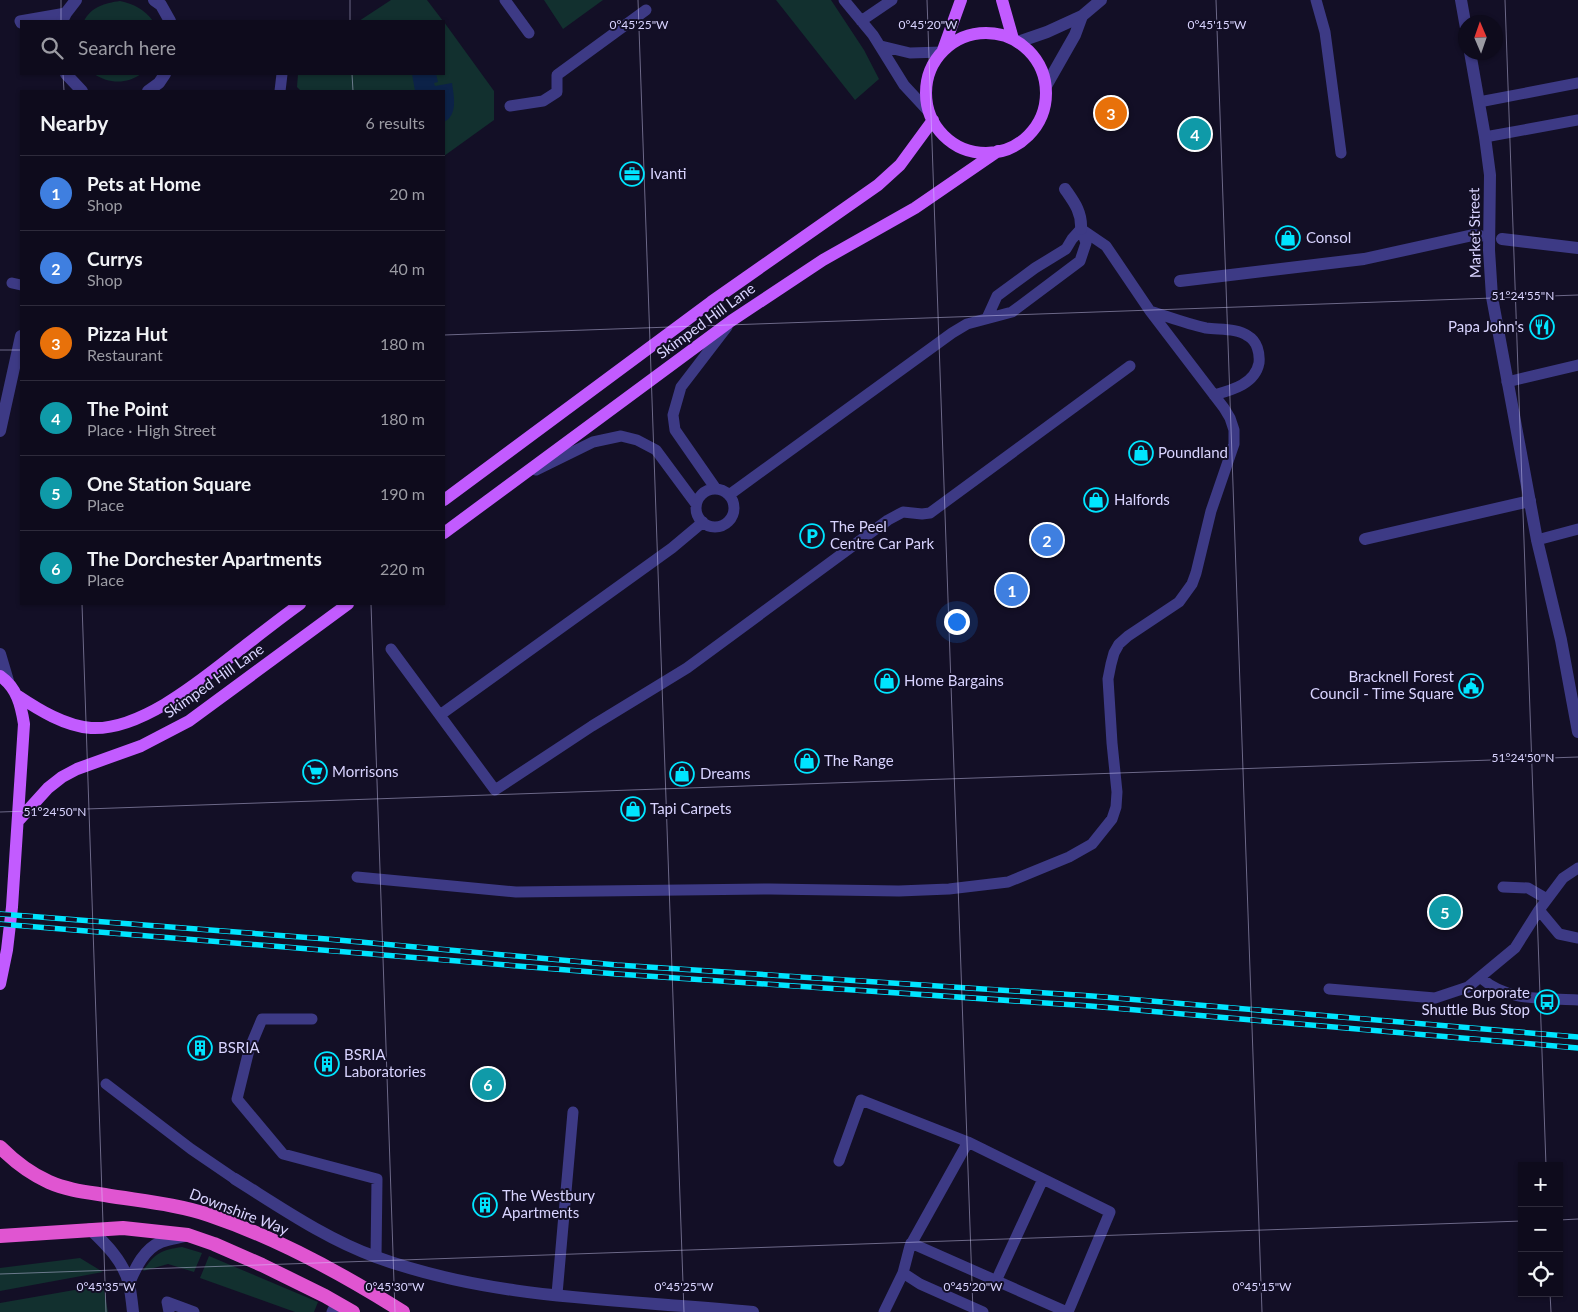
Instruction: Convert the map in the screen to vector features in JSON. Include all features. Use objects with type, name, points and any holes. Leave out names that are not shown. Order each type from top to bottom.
[{"type":"highway","name":"Downshire Way","points":[[0,1147],[34,1174],[64,1188],[182,1207],[210,1215],[300,1254],[353,1282],[403,1312]]},
{"type":"highway","points":[[0,1236],[123,1228],[188,1235],[262,1265],[335,1307],[353,1312]]},
{"type":"main road","points":[[942,52],[961,0]]},
{"type":"main road","points":[[1002,0],[1015,40]]},
{"type":"main road","points":[[987,33],[1015,40],[1026,48],[1038,63],[1046,86],[1045,103],[1037,124],[1020,142],[998,151],[979,152],[957,145],[940,131],[931,116],[926,90],[931,68],[942,52],[952,43],[964,37],[987,33]]},
{"type":"main road","name":"Skimped Hill Lane","points":[[445,499],[711,302],[878,185],[900,165],[931,116]]},
{"type":"main road","name":"Skimped Hill Lane","points":[[445,532],[731,321],[823,260],[915,208],[998,151]]},
{"type":"main road","name":"Skimped Hill Lane","points":[[18,696],[37,708],[80,726],[105,728],[130,721],[144,715],[199,682],[299,605]]},
{"type":"main road","name":"Skimped Hill Lane","points":[[19,820],[48,788],[62,777],[77,769],[141,746],[190,721],[347,605]]},
{"type":"main road","points":[[0,984],[7,950],[19,820],[24,724],[18,696],[4,679]]},
{"type":"street","points":[[64,17],[76,0]]},
{"type":"street","points":[[154,0],[161,5],[169,20]]},
{"type":"street","points":[[1015,40],[1047,32],[1082,16],[1101,0]]},
{"type":"street","points":[[1460,0],[1463,15]]},
{"type":"street","points":[[1046,86],[1075,35],[1082,16]]},
{"type":"street","name":"Market Street","points":[[1471,60],[1490,175],[1489,244],[1492,297],[1537,540],[1573,677],[1578,732]]},
{"type":"street","points":[[67,75],[80,90]]},
{"type":"street","points":[[149,90],[159,83],[164,75]]},
{"type":"street","points":[[1065,189],[1079,210],[1082,219],[1081,229]]},
{"type":"street","points":[[1180,281],[1364,258],[1473,235],[1480,236]]},
{"type":"street","points":[[1502,239],[1578,248]]},
{"type":"street","points":[[0,431],[4,393],[20,339]]},
{"type":"street","points":[[1365,539],[1530,501]]},
{"type":"street","points":[[0,654],[4,679]]},
{"type":"street","points":[[234,1179],[318,1230],[376,1257],[428,1272],[522,1291],[753,1312]]},
{"type":"street","points":[[90,1229],[108,1245],[119,1262],[129,1282],[133,1312]]},
{"type":"street","points":[[129,1282],[137,1265],[148,1251],[160,1242],[188,1235]]},
{"type":"lane","points":[[505,0],[529,33]]},
{"type":"lane","points":[[844,0],[880,46],[904,85],[931,116]]},
{"type":"lane","points":[[861,21],[892,0]]},
{"type":"lane","points":[[1316,0],[1325,32],[1341,152]]},
{"type":"lane","points":[[510,106],[543,101],[557,92],[557,75],[646,10]]},
{"type":"lane","points":[[31,20],[64,17]]},
{"type":"lane","points":[[880,46],[910,52],[942,52]]},
{"type":"lane","points":[[280,90],[282,75]]},
{"type":"lane","points":[[1479,102],[1578,83]]},
{"type":"lane","points":[[1485,136],[1578,120]]},
{"type":"lane","points":[[357,877],[516,892],[770,889],[899,891],[982,886],[1008,882],[1076,854],[1092,844],[1112,819],[1116,807],[1117,792],[1108,678],[1114,653],[1119,644],[1128,636],[1180,602],[1185,596],[1196,573],[1211,511],[1234,444],[1234,430],[1230,418],[1150,311],[1106,246],[1081,229]]},
{"type":"lane","points":[[986,318],[997,296],[1035,268],[1066,249],[1081,229]]},
{"type":"lane","points":[[729,495],[967,324],[1012,312],[1080,262],[1086,243],[1081,229]]},
{"type":"lane","points":[[1150,311],[1205,328],[1238,332],[1248,335],[1252,340],[1257,347],[1259,360],[1255,373],[1238,388],[1214,396]]},
{"type":"lane","points":[[716,489],[675,430],[672,415],[681,387],[731,321]]},
{"type":"lane","points":[[1507,382],[1578,365]]},
{"type":"lane","points":[[391,649],[495,790],[592,726],[687,668],[888,520],[903,512],[930,513],[1130,366]]},
{"type":"lane","points":[[512,482],[593,442],[621,436],[637,440],[656,450],[696,504],[697,514],[703,522],[713,526],[724,524],[733,511],[734,505],[729,495],[716,489],[705,491],[696,504]]},
{"type":"lane","points":[[440,715],[672,548],[703,522]]},
{"type":"lane","points":[[1537,540],[1578,530]]},
{"type":"lane","points":[[1330,989],[1435,998],[1468,987],[1515,948],[1539,910],[1563,878],[1578,868]]},
{"type":"lane","points":[[1504,887],[1528,888],[1547,899]]},
{"type":"lane","points":[[1539,910],[1559,934],[1578,938]]},
{"type":"lane","points":[[1481,978],[1491,987],[1515,996],[1578,1000]]},
{"type":"lane","points":[[312,1019],[262,1019],[249,1050],[237,1100],[283,1154],[377,1179],[376,1257]]},
{"type":"lane","points":[[106,1084],[191,1149],[234,1179]]},
{"type":"lane","points":[[839,1161],[861,1100],[968,1142],[1110,1212],[1067,1312],[911,1243]]},
{"type":"lane","points":[[557,1294],[573,1112]]},
{"type":"lane","points":[[884,1312],[903,1273],[911,1243],[968,1142]]},
{"type":"lane","points":[[996,1281],[1043,1179]]},
{"type":"lane","points":[[903,1273],[920,1284],[983,1312]]},
{"type":"lane","points":[[169,1312],[167,1302],[194,1312]]},
{"type":"green space","points":[[391,0],[427,0],[442,20],[361,20]]},
{"type":"green space","points":[[544,0],[603,0],[563,29]]},
{"type":"green space","points":[[776,0],[831,0],[864,50],[879,79],[855,100]]},
{"type":"green space","points":[[120,1],[130,4],[146,13],[152,20],[85,20],[90,12],[99,6]]},
{"type":"green space","points":[[445,23],[494,91],[494,120],[445,155],[445,90],[300,90],[297,87],[298,75],[445,75]]},
{"type":"green space","points":[[96,75],[139,75],[130,80],[118,82]]},
{"type":"green space","points":[[182,1247],[202,1253],[194,1272],[168,1264],[143,1271],[159,1253]]},
{"type":"green space","points":[[209,1256],[318,1302],[314,1312],[295,1312],[200,1278]]},
{"type":"green space","points":[[80,1258],[103,1272],[0,1291],[0,1268]]},
{"type":"green space","points":[[103,1285],[108,1312],[0,1312],[0,1303]]},
{"type":"water","points":[[412,75],[436,75],[438,82],[434,83],[435,86],[452,83],[454,105],[448,119],[445,121],[445,90],[415,90]]},
{"type":"railway","points":[[0,914],[327,939],[617,965],[1092,996],[1578,1037]]},
{"type":"railway","points":[[0,924],[617,974],[1090,1006],[1578,1048]]},
{"type":"place","name":"Pizza Hut","points":[[1111,113]]},
{"type":"place","name":"The Point","points":[[1195,134]]},
{"type":"place","name":"Ivanti","points":[[632,174]]},
{"type":"place","name":"Consol","points":[[1288,238]]},
{"type":"place","name":"Papa John's","points":[[1542,327]]},
{"type":"place","name":"Poundland","points":[[1141,453]]},
{"type":"place","name":"Halfords","points":[[1096,500]]},
{"type":"place","name":"The Peel Centre Car Park","points":[[812,536]]},
{"type":"place","name":"Currys","points":[[1047,540]]},
{"type":"place","name":"Pets at Home","points":[[1012,590]]},
{"type":"place","name":"Home Bargains","points":[[887,681]]},
{"type":"place","name":"Bracknell Forest Council - Time Square","points":[[1471,686]]},
{"type":"place","name":"The Range","points":[[807,761]]},
{"type":"place","name":"Morrisons","points":[[315,772]]},
{"type":"place","name":"Dreams","points":[[682,774]]},
{"type":"place","name":"Tapi Carpets","points":[[633,809]]},
{"type":"place","name":"One Station Square","points":[[1445,912]]},
{"type":"place","name":"Corporate Shuttle Bus Stop","points":[[1547,1002]]},
{"type":"place","name":"BSRIA","points":[[200,1048]]},
{"type":"place","name":"BSRIA Laboratories","points":[[327,1064]]},
{"type":"place","name":"The Dorchester Apartments","points":[[488,1084]]},
{"type":"place","name":"The Westbury Apartments","points":[[485,1205]]}]
